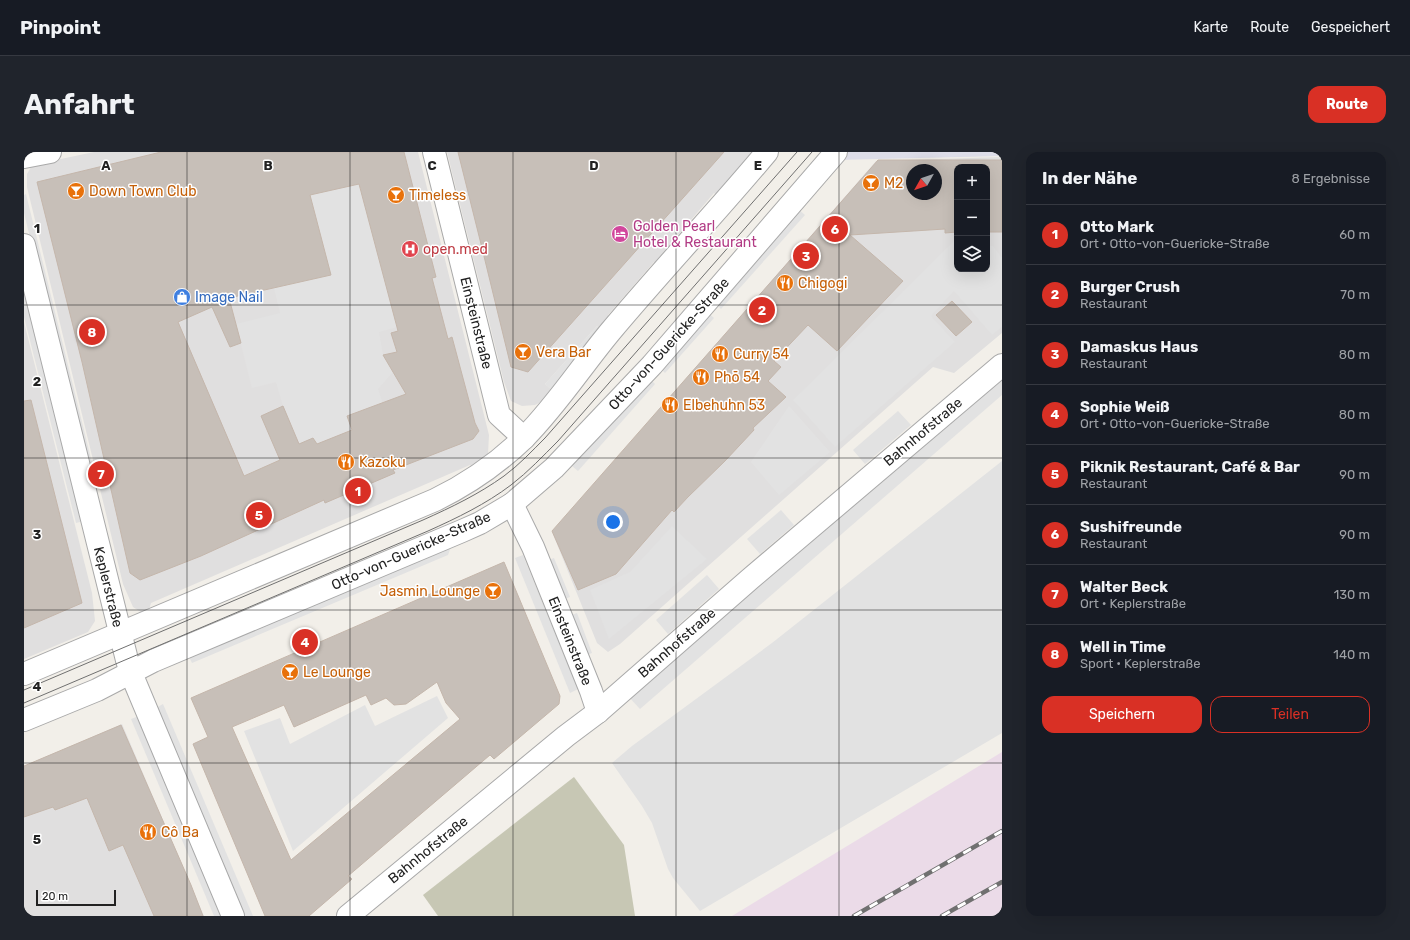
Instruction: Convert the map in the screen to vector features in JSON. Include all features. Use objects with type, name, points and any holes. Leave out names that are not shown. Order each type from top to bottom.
[{"type":"street","points":[[24,157],[50,152]]},
{"type":"street","name":"Einsteinstraße","points":[[434,152],[499,415],[524,438]]},
{"type":"street","points":[[24,674],[435,500],[475,478],[524,438],[552,406],[610,332],[767,152]]},
{"type":"street","name":"Otto-von-Guericke-Straße","points":[[24,720],[97,690],[153,661],[462,531],[480,523],[512,504],[554,468],[652,365],[836,152]]},
{"type":"street","name":"Keplerstraße","points":[[24,245],[120,634],[131,673],[233,916]]},
{"type":"street","name":"Bahnhofstraße","points":[[348,916],[566,736],[598,712],[750,578],[1002,365]]},
{"type":"street","name":"Einsteinstraße","points":[[512,504],[533,547],[598,712]]},
{"type":"shaded area","points":[[94,152],[418,152],[489,435],[488,454],[484,461],[474,471],[470,465],[151,603],[147,616],[133,607],[123,584],[27,187],[27,174],[31,167],[37,164]]},
{"type":"shaded area","points":[[447,152],[759,152],[721,198],[714,193],[662,254],[668,260],[660,267],[654,262],[608,315],[613,320],[604,332],[597,326],[545,384],[552,390],[539,403],[535,405],[522,406],[511,401],[504,382]]},
{"type":"shaded area","points":[[827,152],[1002,152],[1002,156],[837,160]]},
{"type":"shaded area","points":[[359,156],[397,327],[379,332],[383,355],[393,372],[378,389],[383,404],[347,416],[352,430],[317,444],[312,439],[299,444],[283,406],[276,382],[252,388],[236,324],[280,313],[274,288],[330,275],[310,195]]},
{"type":"shaded area","points":[[1002,157],[1002,333],[954,373],[933,367],[620,644],[608,652],[597,643],[552,532],[876,161]]},
{"type":"shaded area","points":[[26,194],[98,487],[91,488],[24,213],[24,195]]},
{"type":"shaded area","points":[[798,209],[805,215],[721,309],[716,304]]},
{"type":"shaded area","points":[[954,241],[954,272],[990,272],[990,246],[993,246],[1002,258],[1002,327],[992,335],[954,291],[931,316],[955,342],[835,447],[793,400]]},
{"type":"shaded area","points":[[24,290],[84,521],[76,523],[24,317]]},
{"type":"shaded area","points":[[707,312],[714,318],[665,373],[659,367]]},
{"type":"shaded area","points":[[24,322],[92,593],[95,621],[88,632],[24,659]]},
{"type":"shaded area","points":[[597,326],[604,332],[552,390],[545,384]]},
{"type":"shaded area","points":[[1002,372],[1002,395],[640,709],[627,695]]},
{"type":"shaded area","points":[[649,378],[655,384],[578,471],[572,466]]},
{"type":"shaded area","points":[[789,406],[830,452],[779,495],[751,462]]},
{"type":"shaded area","points":[[898,411],[911,425],[865,464],[853,450]]},
{"type":"shaded area","points":[[1002,461],[1002,733],[700,911],[673,878],[668,869],[652,823],[612,763],[632,746],[772,643]]},
{"type":"shaded area","points":[[781,510],[794,525],[760,554],[747,539]]},
{"type":"shaded area","points":[[672,526],[707,559],[609,639],[590,590],[630,572]]},
{"type":"shaded area","points":[[452,544],[448,555],[192,663],[188,655]]},
{"type":"shaded area","points":[[523,555],[578,689],[570,693],[515,558]]},
{"type":"shaded area","points":[[554,558],[570,597],[562,600],[546,561]]},
{"type":"shaded area","points":[[707,575],[719,589],[668,634],[656,620]]},
{"type":"shaded area","points":[[577,613],[592,653],[584,656],[569,616]]},
{"type":"shaded area","points":[[437,696],[448,718],[293,851],[244,731],[280,718],[290,744],[365,705],[375,726]]},
{"type":"shaded area","points":[[163,704],[253,916],[244,916],[156,708]]},
{"type":"shaded area","points":[[139,716],[224,916],[214,916],[131,719]]},
{"type":"shaded area","points":[[122,724],[204,916],[24,916],[24,766]]},
{"type":"shaded area","points":[[1002,752],[1002,916],[732,916]]},
{"type":"shaded area","points":[[574,777],[624,845],[635,916],[438,916],[423,895]]},
{"type":"building","points":[[161,152],[404,152],[436,277],[432,278],[448,339],[452,337],[475,423],[479,431],[473,439],[393,470],[395,473],[325,503],[324,500],[201,556],[140,580],[130,573],[82,362],[37,182]],"holes":[[[359,184],[398,331],[391,333],[397,352],[383,355],[406,394],[347,416],[352,430],[317,444],[313,438],[299,444],[283,406],[261,416],[280,460],[244,476],[178,322],[212,307],[230,347],[241,343],[229,298],[331,275],[310,195]]]},
{"type":"building","points":[[458,152],[724,152],[528,372],[511,367]]},
{"type":"building","points":[[878,160],[1002,160],[1002,232],[990,232],[990,164],[954,164],[954,232],[945,233],[945,229],[850,235],[903,281],[837,351],[808,325],[774,361],[781,367],[768,381],[786,397],[753,428],[754,430],[725,461],[674,512],[672,510],[616,574],[578,590],[552,531]]},
{"type":"building","points":[[952,301],[972,322],[956,336],[936,315]]},
{"type":"building","points":[[31,400],[82,603],[24,628],[24,401]]},
{"type":"building","points":[[504,562],[560,696],[559,704],[494,759],[490,755],[348,876],[352,879],[309,916],[265,916],[193,744],[208,737],[191,698]],"holes":[[[437,682],[446,703],[460,719],[291,860],[232,727],[284,705],[294,727],[366,695],[371,705],[386,698],[394,705],[406,704]]]},
{"type":"building","points":[[121,725],[191,885],[203,916],[154,916],[123,845],[109,851],[87,798],[55,810],[53,807],[24,817],[24,766]]},
{"type":"tram line","points":[[24,690],[423,520],[465,500],[504,476],[520,463],[545,438],[797,152]]},
{"type":"tram line","points":[[24,703],[428,531],[471,510],[501,492],[523,475],[558,441],[812,152]]},
{"type":"railway","points":[[854,916],[1002,831]]},
{"type":"railway","points":[[942,916],[1002,882]]},
{"type":"place","name":"M2","points":[[871,183]]},
{"type":"place","name":"Down Town Club","points":[[76,191]]},
{"type":"place","name":"Timeless","points":[[396,195]]},
{"type":"place","name":"Sushifreunde","points":[[835,229]]},
{"type":"place","name":"Golden Pearl Hotel & Restaurant","points":[[620,234]]},
{"type":"place","name":"open.med","points":[[410,249]]},
{"type":"place","name":"Damaskus Haus","points":[[806,256]]},
{"type":"place","name":"Chigogi","points":[[785,283]]},
{"type":"place","name":"Image Nail","points":[[182,297]]},
{"type":"place","name":"Burger Crush","points":[[762,310]]},
{"type":"place","name":"Well in Time","points":[[92,332]]},
{"type":"place","name":"Vera Bar","points":[[523,352]]},
{"type":"place","name":"Curry 54","points":[[720,354]]},
{"type":"place","name":"Phō 54","points":[[701,377]]},
{"type":"place","name":"Elbehuhn 53","points":[[670,405]]},
{"type":"place","name":"Kazoku","points":[[346,462]]},
{"type":"place","name":"Walter Beck","points":[[101,474]]},
{"type":"place","name":"Otto Mark","points":[[358,491]]},
{"type":"place","name":"Piknik Restaurant, Café & Bar","points":[[259,515]]},
{"type":"place","name":"Jasmin Lounge","points":[[493,591]]},
{"type":"place","name":"Sophie Weiß","points":[[305,642]]},
{"type":"place","name":"Le Lounge","points":[[290,672]]},
{"type":"place","name":"Cô Ba","points":[[148,832]]}]
